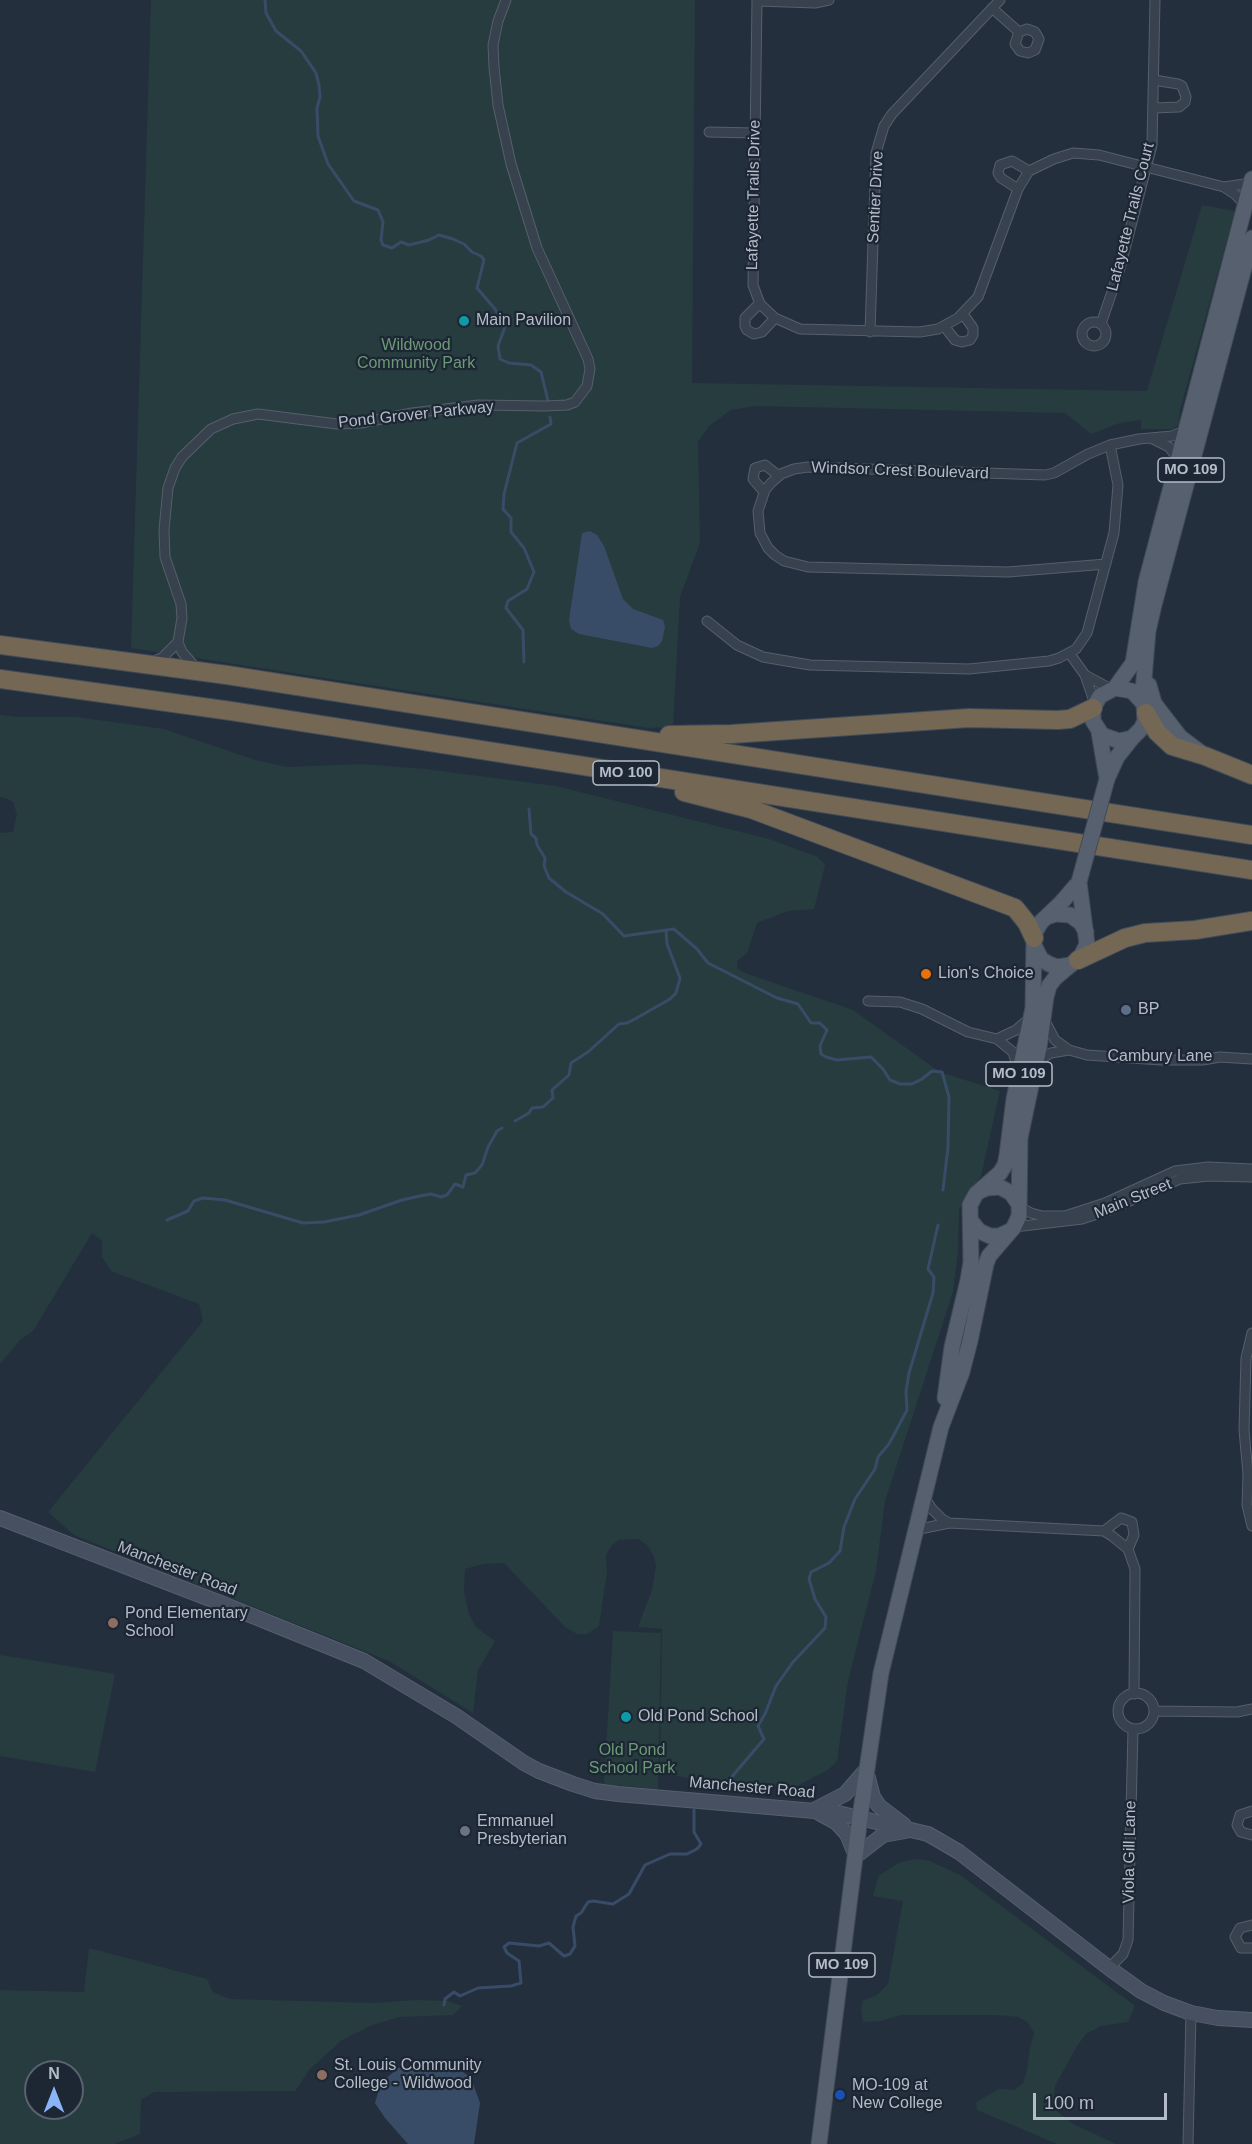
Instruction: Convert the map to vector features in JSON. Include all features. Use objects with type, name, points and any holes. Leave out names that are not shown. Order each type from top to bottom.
[{"type":"highway","name":"MO 100","points":[[0,645],[199,671],[1252,835]]},
{"type":"highway","name":"MO 100","points":[[0,679],[231,711],[1252,870]]},
{"type":"highway","points":[[610,735],[732,734],[969,718],[1058,720],[1070,718],[1094,706]]},
{"type":"highway","points":[[1145,708],[1164,740],[1182,750],[1205,756],[1252,775]]},
{"type":"highway","points":[[626,773],[648,782],[751,809],[1015,908],[1027,923],[1034,943]]},
{"type":"highway","points":[[1075,962],[1125,938],[1145,933],[1195,930],[1252,921]]},
{"type":"main road","name":"MO 109","points":[[1107,778],[1099,732],[1093,721],[1094,706],[1103,693],[1113,689],[1133,663],[1146,582],[1252,181]]},
{"type":"main road","name":"MO 109","points":[[819,2144],[880,1673],[941,1427],[952,1347],[968,1280],[971,1249],[970,1205],[973,1197],[1000,1173],[1005,1165],[1019,1074],[1049,986],[1075,962],[1086,948],[1079,882],[1107,778],[1117,757],[1144,725],[1143,691],[1148,631],[1252,238]]},
{"type":"main road","points":[[1145,668],[1154,703],[1180,736],[1205,756]]},
{"type":"main road","points":[[1113,689],[1132,691],[1145,708]]},
{"type":"main road","points":[[1099,732],[1114,741],[1132,738]]},
{"type":"main road","name":"MO 109","points":[[941,1427],[962,1372],[986,1264],[989,1256],[1012,1229],[1018,1216],[1020,1138],[1037,1061],[1038,1018],[1034,943],[1038,926],[1079,882]]},
{"type":"main road","points":[[1044,919],[1056,914],[1070,915],[1081,923],[1086,935]]},
{"type":"main road","points":[[1034,943],[1041,959],[1049,964],[1057,967],[1075,962]]},
{"type":"main road","points":[[980,1191],[1000,1187],[1011,1193],[1018,1204]]},
{"type":"main road","points":[[971,1221],[979,1232],[990,1236],[999,1236],[1012,1229]]},
{"type":"street","name":"Pond Grover Parkway","points":[[178,642],[182,612],[165,557],[164,530],[168,488],[175,468],[182,457],[211,429],[234,419],[258,414],[338,424],[361,423],[411,413],[477,405],[567,405],[575,402],[586,386],[590,369],[588,359],[537,248],[511,164],[501,117],[494,67],[494,45],[498,21],[506,0]]},
{"type":"street","points":[[757,1],[815,3],[829,0]]},
{"type":"street","name":"Sentier Drive","points":[[870,332],[876,153],[884,126],[892,114],[1000,0]]},
{"type":"street","name":"Lafayette Trails Court","points":[[1101,324],[1120,268],[1152,145],[1155,0]]},
{"type":"street","name":"Lafayette Trails Drive","points":[[757,1],[753,285],[760,303]]},
{"type":"street","points":[[992,8],[1019,33]]},
{"type":"street","points":[[1154,80],[1174,82],[1182,86],[1186,97],[1185,102],[1179,107],[1154,108]]},
{"type":"street","points":[[709,132],[754,133]]},
{"type":"street","points":[[776,318],[762,332],[754,334],[745,326],[745,318],[760,303],[776,318],[803,330],[920,332],[944,326],[963,314],[978,297],[1018,189],[1029,171],[1073,153],[1099,155],[1224,187],[1245,205]]},
{"type":"street","points":[[1018,189],[1001,178],[998,173],[1000,165],[1012,160],[1029,171]]},
{"type":"street","points":[[1224,187],[1238,186],[1252,181]]},
{"type":"street","points":[[944,326],[955,340],[962,342],[970,340],[973,328],[963,314]]},
{"type":"street","name":"Windsor Crest Boulevard","points":[[764,492],[779,476],[794,469],[808,467],[1045,475],[1059,471],[1088,454],[1110,445],[1172,436],[1186,430]]},
{"type":"street","points":[[1153,439],[1169,447],[1178,459]]},
{"type":"street","points":[[707,621],[737,645],[763,657],[810,665],[981,669],[1049,662],[1070,654],[1087,633],[1114,533],[1118,506],[1116,470],[1110,445]]},
{"type":"street","points":[[779,476],[765,465],[755,468],[753,479],[764,492],[758,511],[760,533],[768,548],[775,555],[795,564],[808,567],[1008,572],[1106,564]]},
{"type":"street","points":[[147,664],[163,657],[178,642],[186,659],[199,671]]},
{"type":"street","points":[[1070,654],[1085,675],[1094,706]]},
{"type":"street","points":[[1085,675],[1113,689]]},
{"type":"street","points":[[868,1001],[900,1002],[922,1009],[968,1032],[997,1040],[1013,1052],[1019,1074]]},
{"type":"street","points":[[997,1040],[1038,1018],[1056,1040],[1069,1050]]},
{"type":"street","name":"Cambury Lane","points":[[1037,1061],[1051,1053],[1069,1050],[1087,1055],[1115,1058],[1252,1059]]},
{"type":"street","name":"Main Street","points":[[1018,1204],[1031,1213],[1042,1216],[1065,1216],[1105,1203],[1175,1171],[1208,1167],[1252,1169]]},
{"type":"street","name":"Main Street","points":[[1012,1229],[1082,1219],[1124,1204],[1180,1179],[1209,1176],[1252,1178]]},
{"type":"street","points":[[1252,1333],[1246,1358],[1249,1410],[1247,1505],[1252,1526]]},
{"type":"street","points":[[924,1497],[942,1520],[949,1523]]},
{"type":"street","name":"Manchester Road","points":[[0,1518],[364,1661],[456,1716],[524,1763],[554,1778],[595,1791],[813,1810],[860,1817],[928,1834],[959,1852],[1141,1991],[1191,2013],[1218,2018],[1252,2020]]},
{"type":"street","points":[[1104,1531],[1121,1518],[1132,1522],[1134,1535],[1128,1549]]},
{"type":"street","points":[[915,1530],[949,1523],[1104,1531],[1128,1549],[1135,1569],[1137,1597],[1134,1694]]},
{"type":"street","points":[[1134,1694],[1146,1696],[1154,1711],[1152,1721],[1139,1729],[1123,1724],[1118,1714],[1124,1698],[1134,1694]]},
{"type":"street","points":[[1154,1711],[1237,1712],[1252,1709]]},
{"type":"street","name":"Viola Gill Lane","points":[[1109,1968],[1123,1954],[1128,1940],[1133,1729]]},
{"type":"street","points":[[813,1810],[844,1794],[866,1770]]},
{"type":"street","points":[[866,1770],[873,1797],[879,1806],[910,1830]]},
{"type":"street","points":[[813,1810],[842,1827],[856,1856],[883,1835],[910,1830]]},
{"type":"street","points":[[1252,1811],[1240,1815],[1237,1825],[1241,1832],[1252,1835]]},
{"type":"street","points":[[1252,1925],[1240,1928],[1235,1937],[1241,1948],[1252,1948]]},
{"type":"street","points":[[1188,2144],[1191,2013]]},
{"type":"green space","name":"Wildwood Community Park","points":[[151,0],[695,0],[692,383],[1147,391],[1202,205],[1235,211],[1180,410],[1179,424],[1173,429],[1141,429],[1141,420],[1120,423],[1091,434],[1065,413],[755,406],[731,410],[709,426],[698,442],[700,543],[680,597],[673,727],[648,728],[131,648]]},
{"type":"green space","points":[[0,715],[76,717],[164,729],[255,760],[287,767],[361,764],[425,769],[556,786],[769,839],[818,857],[825,865],[814,909],[788,911],[757,923],[747,953],[737,961],[738,969],[853,1010],[940,1072],[1000,1091],[981,1176],[959,1210],[958,1252],[953,1292],[885,1501],[876,1571],[848,1681],[837,1761],[828,1770],[797,1786],[689,1778],[660,1773],[662,1629],[638,1627],[652,1590],[656,1566],[654,1556],[647,1545],[638,1539],[619,1540],[612,1545],[606,1555],[607,1571],[599,1626],[587,1634],[577,1634],[565,1627],[504,1563],[483,1564],[465,1569],[464,1592],[469,1614],[476,1627],[495,1641],[478,1670],[473,1713],[389,1661],[74,1535],[48,1512],[203,1321],[199,1304],[111,1271],[102,1257],[102,1241],[92,1233],[33,1331],[20,1340],[0,1364],[0,833],[13,832],[17,814],[13,802],[0,797]]},
{"type":"green space","name":"Old Pond School Park","points":[[613,1631],[661,1633],[658,1789],[604,1784]]},
{"type":"green space","points":[[0,1655],[115,1674],[95,1772],[0,1756]]},
{"type":"green space","points":[[916,1859],[930,1861],[960,1875],[1135,2006],[1128,2022],[1101,2026],[1086,2034],[1055,2086],[1053,2108],[1073,2124],[1116,2144],[1057,2144],[977,2110],[976,2102],[999,2089],[1014,2090],[1023,2083],[1034,2033],[1027,2022],[1018,2017],[901,2015],[880,2021],[863,2022],[861,2009],[863,2001],[877,1995],[888,1984],[903,1901],[873,1896],[879,1875],[901,1862]]},
{"type":"green space","points":[[89,1948],[207,1979],[213,1992],[229,1999],[373,2003],[416,2000],[448,2001],[462,2006],[453,2015],[400,2017],[372,2025],[342,2040],[310,2069],[295,2091],[154,2092],[141,2100],[140,2134],[115,2144],[0,2144],[0,1990],[84,1992]]},
{"type":"water","points":[[590,531],[597,535],[604,546],[623,599],[633,609],[663,620],[665,627],[662,641],[658,646],[652,648],[579,634],[571,629],[569,620],[582,533]]},
{"type":"water","points":[[454,2065],[471,2078],[480,2103],[474,2144],[408,2144],[375,2103],[381,2083],[398,2068]]},
{"type":"waterway","points":[[265,0],[266,13],[276,31],[301,51],[316,73],[320,97],[317,108],[318,136],[328,164],[354,201],[378,210],[383,222],[381,240],[383,245],[392,248],[401,242],[409,245],[439,235],[464,244],[472,252],[481,256],[484,260],[477,288],[495,309],[505,327],[498,346],[500,359],[509,363],[531,365],[541,372],[548,401]]},
{"type":"waterway","points":[[524,662],[523,630],[506,608],[508,601],[527,589],[534,572],[524,548],[511,532],[511,518],[503,509],[504,494],[517,443],[551,424],[550,417]]},
{"type":"waterway","points":[[529,809],[531,834],[536,838],[537,845],[545,858],[544,866],[549,878],[566,892],[603,914],[624,936],[674,929],[697,949],[708,963],[777,998],[798,1004],[811,1023],[820,1023],[827,1030],[820,1046],[821,1054],[826,1057],[837,1060],[871,1057],[890,1080],[900,1084],[912,1084],[932,1071],[942,1072],[949,1097],[948,1147],[943,1190]]},
{"type":"waterway","points":[[515,1121],[529,1113],[532,1108],[543,1107],[553,1098],[552,1090],[569,1075],[571,1063],[588,1052],[619,1024],[635,1019],[670,999],[676,993],[680,978],[667,944],[666,930]]},
{"type":"waterway","points":[[167,1220],[188,1211],[194,1201],[203,1198],[225,1200],[303,1223],[324,1222],[359,1215],[420,1196],[431,1194],[441,1197],[447,1195],[455,1184],[463,1187],[466,1175],[475,1173],[482,1165],[488,1147],[497,1131],[502,1128]]},
{"type":"waterway","points":[[724,1786],[764,1739],[758,1726],[776,1686],[793,1662],[825,1628],[826,1617],[815,1599],[809,1579],[811,1572],[829,1563],[840,1551],[844,1527],[855,1499],[875,1469],[878,1457],[889,1444],[907,1410],[906,1391],[909,1373],[933,1293],[934,1277],[928,1269],[938,1225]]},
{"type":"waterway","points":[[444,2005],[445,1999],[454,1992],[460,1996],[478,1988],[511,1986],[521,1983],[519,1961],[507,1953],[504,1947],[509,1943],[539,1946],[549,1943],[564,1956],[570,1954],[575,1946],[573,1927],[576,1916],[581,1913],[588,1902],[613,1904],[629,1894],[645,1865],[670,1854],[687,1854],[697,1849],[701,1844],[694,1832],[694,1810]]},
{"type":"place","name":"Main Pavilion","points":[[464,321]]},
{"type":"place","name":"Lion's Choice","points":[[926,974]]},
{"type":"place","name":"BP","points":[[1126,1010]]},
{"type":"place","name":"Pond Elementary School","points":[[113,1623]]},
{"type":"place","name":"Old Pond School","points":[[626,1717]]},
{"type":"place","name":"Emmanuel Presbyterian","points":[[465,1831]]},
{"type":"place","name":"St. Louis Community College - Wildwood","points":[[322,2075]]},
{"type":"place","name":"MO-109 at New College","points":[[840,2095]]}]
